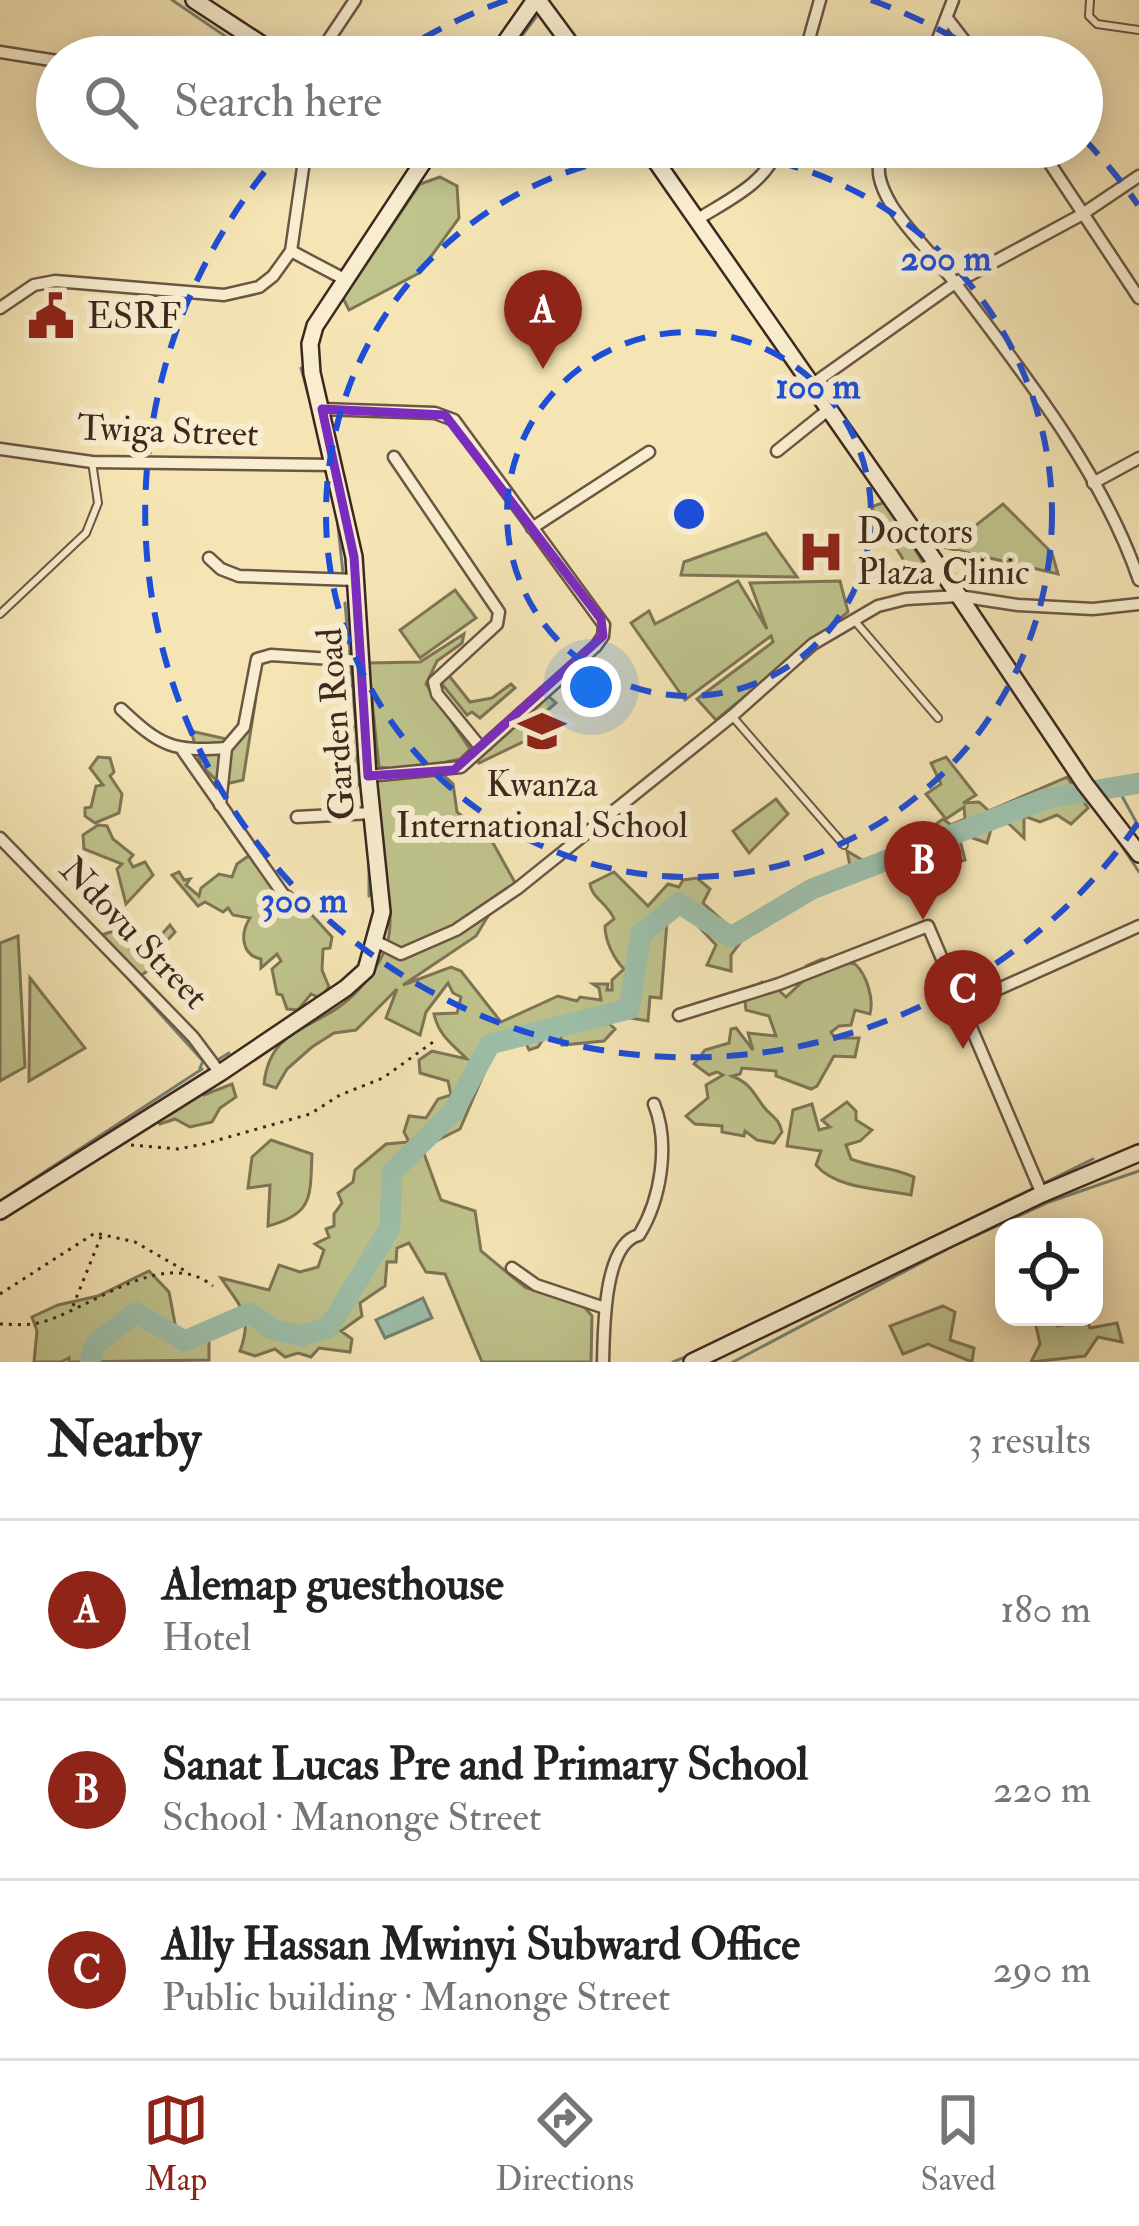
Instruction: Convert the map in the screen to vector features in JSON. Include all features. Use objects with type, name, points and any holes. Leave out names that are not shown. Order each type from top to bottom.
[{"type":"street","points":[[194,0],[249,36]]},
{"type":"street","points":[[331,36],[356,0]]},
{"type":"street","points":[[510,36],[537,0],[564,36]]},
{"type":"street","points":[[810,36],[820,0]]},
{"type":"street","points":[[939,36],[953,0]]},
{"type":"street","points":[[946,18],[960,36]]},
{"type":"street","points":[[0,52],[36,58]]},
{"type":"street","points":[[0,308],[34,285],[55,281],[242,294],[273,276],[290,250],[303,168]]},
{"type":"street","name":"Garden Road","points":[[0,1211],[220,1073],[366,970],[382,912],[356,580],[310,344],[315,326],[415,168]]},
{"type":"street","points":[[661,168],[1139,854]]},
{"type":"street","points":[[698,219],[769,168]]},
{"type":"street","points":[[375,941],[400,955],[456,930],[543,869],[813,644],[890,602],[959,596],[1093,609],[1135,604],[1139,580],[1094,483],[955,283],[893,208],[877,168]]},
{"type":"street","points":[[1052,168],[1139,298]]},
{"type":"street","points":[[810,386],[955,283],[1081,215],[1139,176]]},
{"type":"street","points":[[290,250],[346,280]]},
{"type":"street","points":[[322,409],[435,413],[454,420],[602,619],[603,636],[454,770],[368,776]]},
{"type":"street","points":[[777,451],[828,410]]},
{"type":"street","name":"Twiga Street","points":[[0,449],[92,463],[335,465]]},
{"type":"street","points":[[532,527],[649,452]]},
{"type":"street","points":[[394,457],[500,613],[497,624],[434,682],[437,694],[482,748]]},
{"type":"street","points":[[1094,483],[1139,458]]},
{"type":"street","points":[[209,558],[239,575],[356,580]]},
{"type":"street","points":[[220,808],[226,748],[244,727],[257,659],[362,661]]},
{"type":"street","points":[[121,710],[165,746],[183,751],[226,748]]},
{"type":"street","points":[[183,751],[283,894]]},
{"type":"street","points":[[297,817],[372,814]]},
{"type":"street","name":"Ndovu Street","points":[[0,838],[193,1037],[220,1073]]},
{"type":"street","points":[[679,1016],[779,984],[928,926],[1042,1194]]},
{"type":"street","points":[[963,1005],[1139,926]]},
{"type":"street","points":[[603,1362],[605,1308],[620,1247],[639,1235],[653,1212],[663,1141],[654,1104]]},
{"type":"street","points":[[692,1362],[1042,1194],[1139,1153]]},
{"type":"street","points":[[512,1268],[536,1285],[605,1308]]},
{"type":"lane","points":[[1090,0],[1089,16],[1097,24],[1139,30]]},
{"type":"lane","points":[[0,614],[86,533],[98,503],[92,463]]},
{"type":"lane","points":[[854,620],[938,718]]},
{"type":"lane","points":[[732,716],[844,845]]},
{"type":"path","points":[[752,173],[753,168]]},
{"type":"path","points":[[112,1140],[178,1149],[310,1114],[340,1095],[383,1078],[433,1042]]},
{"type":"path","points":[[0,1294],[95,1233],[135,1242],[178,1263],[189,1274]]},
{"type":"path","points":[[73,1307],[102,1234]]},
{"type":"path","points":[[0,1324],[38,1323],[142,1277],[189,1274],[213,1286]]},
{"type":"highlighted area","points":[[322,409],[445,415],[601,619],[603,636],[454,770],[368,776],[354,557]]},
{"type":"green space","points":[[440,177],[457,186],[459,218],[419,273],[349,310],[343,298],[420,184]]},
{"type":"green space","points":[[885,502],[931,575],[914,577],[871,507]]},
{"type":"green space","points":[[1003,504],[1052,553],[1058,574],[947,548]]},
{"type":"green space","points":[[766,533],[797,577],[681,575],[684,562]]},
{"type":"green space","points":[[738,581],[767,629],[750,583],[840,581],[848,612],[716,720],[697,699],[773,642],[771,636],[685,700],[631,623],[649,611],[655,624]]},
{"type":"green space","points":[[455,590],[476,618],[420,658],[400,630]]},
{"type":"green space","points":[[464,634],[462,643],[437,661],[426,684],[470,749],[460,759],[433,765],[453,784],[457,812],[493,843],[518,888],[488,916],[476,936],[403,985],[451,967],[461,971],[501,1022],[558,996],[601,1000],[593,984],[608,984],[607,990],[612,990],[612,980],[624,969],[607,938],[605,926],[614,919],[590,884],[614,872],[648,906],[668,884],[679,887],[683,880],[697,878],[710,889],[703,903],[743,939],[731,955],[731,971],[707,965],[716,945],[687,914],[675,915],[667,922],[661,998],[650,997],[648,1021],[619,1016],[610,1024],[615,1029],[604,1041],[562,1045],[560,1033],[529,1050],[525,1041],[495,1048],[460,1129],[422,1148],[441,1200],[475,1211],[481,1251],[526,1288],[581,1303],[592,1316],[591,1362],[482,1362],[445,1274],[426,1272],[409,1243],[397,1248],[396,1262],[387,1262],[385,1286],[360,1303],[362,1316],[341,1331],[352,1339],[350,1352],[319,1348],[311,1357],[298,1353],[285,1357],[275,1349],[255,1356],[240,1351],[245,1320],[221,1278],[269,1290],[279,1265],[300,1272],[318,1267],[324,1250],[315,1244],[329,1237],[326,1229],[334,1226],[334,1214],[342,1203],[338,1193],[353,1182],[355,1170],[386,1144],[409,1142],[404,1132],[409,1116],[426,1118],[438,1099],[451,1095],[448,1081],[420,1073],[419,1060],[432,1051],[467,1059],[443,1034],[434,1014],[457,1013],[461,997],[448,983],[426,1012],[420,1035],[386,1018],[397,989],[356,1030],[334,1033],[312,1047],[287,1069],[276,1088],[264,1084],[280,1045],[357,991],[380,960],[389,937],[387,888],[372,813],[376,778],[394,769],[379,767],[368,663],[420,662]]},
{"type":"green space","points":[[443,676],[450,677],[470,702],[492,698],[511,684],[515,688],[480,718],[472,712],[467,715],[441,683]]},
{"type":"green space","points":[[546,694],[556,703],[531,724],[527,740],[479,763],[476,758]]},
{"type":"green space","points":[[256,697],[243,780],[221,785],[201,765],[191,731],[235,741]]},
{"type":"green space","points":[[356,726],[363,734],[364,778],[350,794],[341,737],[345,729]]},
{"type":"green space","points":[[98,757],[110,758],[114,772],[110,776],[122,794],[119,813],[95,823],[85,816],[85,808],[91,807],[96,786],[103,785],[90,768]]},
{"type":"green space","points":[[946,757],[976,795],[963,803],[979,802],[989,811],[1067,777],[1088,808],[1071,824],[1057,815],[1040,822],[1024,816],[1024,838],[1008,823],[992,826],[987,843],[970,837],[960,840],[965,860],[917,876],[910,854],[847,878],[843,870],[850,866],[847,851],[864,861],[909,843],[943,819],[951,825],[965,819],[964,807],[946,819],[926,794],[941,784],[931,763]]},
{"type":"green space","points":[[776,799],[788,814],[749,853],[733,831]]},
{"type":"green space","points":[[98,825],[107,826],[113,839],[133,855],[129,860],[133,867],[145,862],[153,875],[126,904],[117,869],[122,864],[84,849],[83,835]]},
{"type":"green space","points":[[254,852],[274,883],[291,892],[332,937],[330,948],[323,949],[322,970],[329,987],[320,998],[311,994],[298,1010],[287,1009],[282,995],[277,994],[272,969],[281,961],[277,954],[261,968],[261,959],[246,948],[250,918],[205,902],[198,906],[172,875],[179,872],[184,880],[190,879],[186,885],[199,896],[201,888],[219,874],[232,877],[237,864]]},
{"type":"green space","points":[[170,925],[175,932],[158,950],[158,964],[140,976],[102,935],[113,931],[138,953],[148,950]]},
{"type":"green space","points":[[18,936],[25,1067],[0,1081],[0,943]]},
{"type":"green space","points":[[822,959],[855,964],[868,987],[870,1014],[855,1010],[851,1025],[831,1032],[835,1038],[859,1038],[855,1057],[834,1056],[811,1089],[776,1076],[776,1071],[742,1068],[732,1076],[747,1085],[779,1123],[782,1132],[774,1143],[757,1140],[745,1131],[744,1136],[722,1132],[722,1126],[695,1124],[686,1116],[708,1098],[706,1085],[723,1075],[709,1075],[694,1064],[705,1050],[729,1043],[731,1029],[736,1028],[753,1050],[748,1033],[776,1036],[769,1016],[746,1010],[744,993],[762,982],[786,997],[803,981],[806,966]]},
{"type":"green space","points":[[30,978],[85,1048],[29,1081]]},
{"type":"green space","points":[[232,1084],[236,1097],[220,1108],[212,1122],[190,1127],[175,1119],[160,1124],[156,1119],[200,1090],[204,1095]]},
{"type":"green space","points":[[847,1102],[856,1111],[856,1120],[872,1130],[846,1145],[851,1159],[914,1177],[911,1195],[835,1179],[816,1165],[821,1151],[787,1146],[793,1110],[812,1104],[819,1130],[830,1127],[822,1120]]},
{"type":"green space","points":[[271,1140],[312,1154],[311,1181],[302,1209],[268,1226],[270,1185],[248,1188],[252,1157]]},
{"type":"green space","points":[[149,1271],[169,1292],[179,1345],[209,1339],[209,1360],[34,1362],[37,1331],[32,1317],[98,1296]]},
{"type":"green space","points":[[943,1306],[955,1312],[950,1340],[974,1348],[972,1362],[928,1344],[903,1354],[890,1326]]},
{"type":"green space","points":[[1117,1323],[1122,1342],[1098,1337],[1085,1356],[1031,1362],[1040,1344],[1036,1326],[1090,1328]]},
{"type":"shaded area","points":[[423,1298],[432,1318],[385,1338],[376,1320]]},
{"type":"waterway","points":[[172,0],[225,36]]},
{"type":"waterway","points":[[522,36],[536,17]]},
{"type":"waterway","points":[[301,368],[315,419]]},
{"type":"waterway","points":[[337,517],[343,573]]},
{"type":"waterway","points":[[345,603],[357,738]]},
{"type":"waterway","points":[[357,755],[363,798]]},
{"type":"waterway","points":[[90,1362],[95,1344],[136,1313],[185,1341],[250,1313],[272,1329],[301,1336],[329,1327],[390,1228],[392,1172],[453,1112],[490,1044],[629,1009],[641,934],[679,903],[731,937],[812,889],[1045,799],[1139,783]]},
{"type":"waterway","points":[[1117,787],[1139,827]]},
{"type":"waterway","points":[[1114,834],[1139,872]]},
{"type":"waterway","points":[[369,861],[369,896]]},
{"type":"waterway","points":[[114,963],[203,1061],[200,1068]]},
{"type":"waterway","points":[[219,1059],[229,1053]]},
{"type":"waterway","points":[[0,1201],[202,1069]]},
{"type":"waterway","points":[[1118,1154],[1139,1144]]},
{"type":"waterway","points":[[1044,1183],[1093,1159]]},
{"type":"waterway","points":[[733,1362],[951,1247],[1049,1202],[1139,1171]]},
{"type":"waterway","points":[[789,1307],[1034,1188]]},
{"type":"waterway","points":[[673,1362],[688,1356]]},
{"type":"place","name":"ESRF","points":[[51,316]]},
{"type":"place","name":"Alemap guesthouse","points":[[543,369]]},
{"type":"place","name":"Doctors Plaza Clinic","points":[[821,552]]},
{"type":"place","name":"Kwanza International School","points":[[542,731]]},
{"type":"place","name":"Sanat Lucas Pre and Primary School","points":[[923,920]]},
{"type":"place","name":"Ally Hassan Mwinyi Subward Office","points":[[963,1049]]}]
